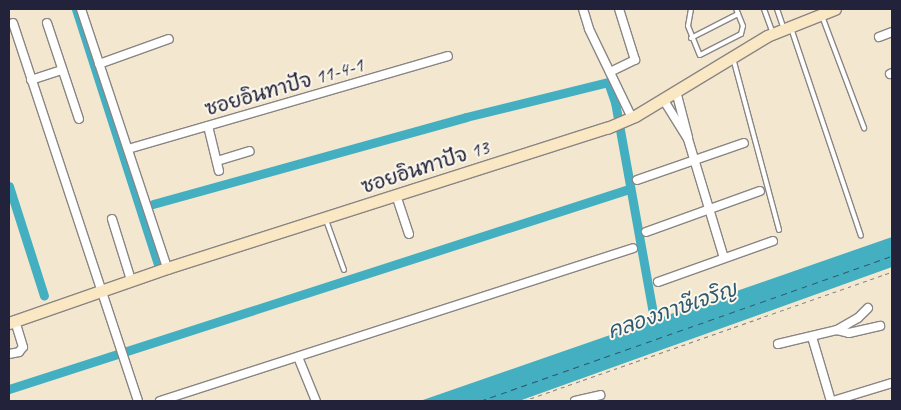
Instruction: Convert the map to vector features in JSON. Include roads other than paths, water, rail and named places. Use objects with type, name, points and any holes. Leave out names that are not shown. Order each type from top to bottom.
[{"type":"street","points":[[81,9],[167,268]]},
{"type":"street","points":[[583,9],[610,72],[624,121]]},
{"type":"street","points":[[610,72],[635,60],[619,9]]},
{"type":"street","name":"ซอยอินทาปัจ 13","points":[[12,322],[100,290],[624,121],[782,29],[835,9]]},
{"type":"street","points":[[12,23],[138,401]]},
{"type":"street","points":[[47,23],[79,119]]},
{"type":"street","points":[[879,37],[892,32]]},
{"type":"street","points":[[100,64],[169,39]]},
{"type":"street","name":"ซอยอินทาปัจ 11-4-1","points":[[128,149],[448,56]]},
{"type":"street","points":[[31,80],[62,70]]},
{"type":"street","points":[[676,91],[688,139],[724,258]]},
{"type":"street","points":[[663,100],[688,139]]},
{"type":"street","points":[[208,126],[219,171]]},
{"type":"street","points":[[637,180],[744,143]]},
{"type":"street","points":[[217,161],[250,151]]},
{"type":"street","points":[[646,232],[760,191]]},
{"type":"street","points":[[396,195],[408,234]]},
{"type":"street","points":[[112,219],[131,280]]},
{"type":"street","points":[[658,282],[773,241]]},
{"type":"street","points":[[160,401],[633,248]]},
{"type":"street","points":[[778,344],[837,330],[858,318],[868,308]]},
{"type":"street","points":[[9,354],[19,352],[23,347],[12,322]]},
{"type":"street","points":[[837,330],[849,333],[880,326]]},
{"type":"street","points":[[812,337],[832,401],[892,383]]},
{"type":"street","points":[[298,357],[316,401]]},
{"type":"street","points":[[575,401],[600,395]]},
{"type":"lane","points":[[691,9],[688,26],[691,38],[700,54],[741,34],[744,26],[736,9]]},
{"type":"lane","points":[[764,9],[782,29]]},
{"type":"lane","points":[[777,9],[782,29],[861,236]]},
{"type":"lane","points":[[691,38],[738,14]]},
{"type":"lane","points":[[822,14],[864,128]]},
{"type":"lane","points":[[733,56],[779,230]]},
{"type":"lane","points":[[325,218],[344,270]]},
{"type":"water","points":[[892,237],[892,267],[519,401],[420,401]]},
{"type":"waterway","points":[[76,9],[158,264]]},
{"type":"waterway","name":"คลองภาษีเจริญ","points":[[153,204],[466,117],[608,82],[615,102],[656,331]]},
{"type":"waterway","points":[[9,186],[44,296]]},
{"type":"waterway","points":[[9,389],[629,189]]}]
